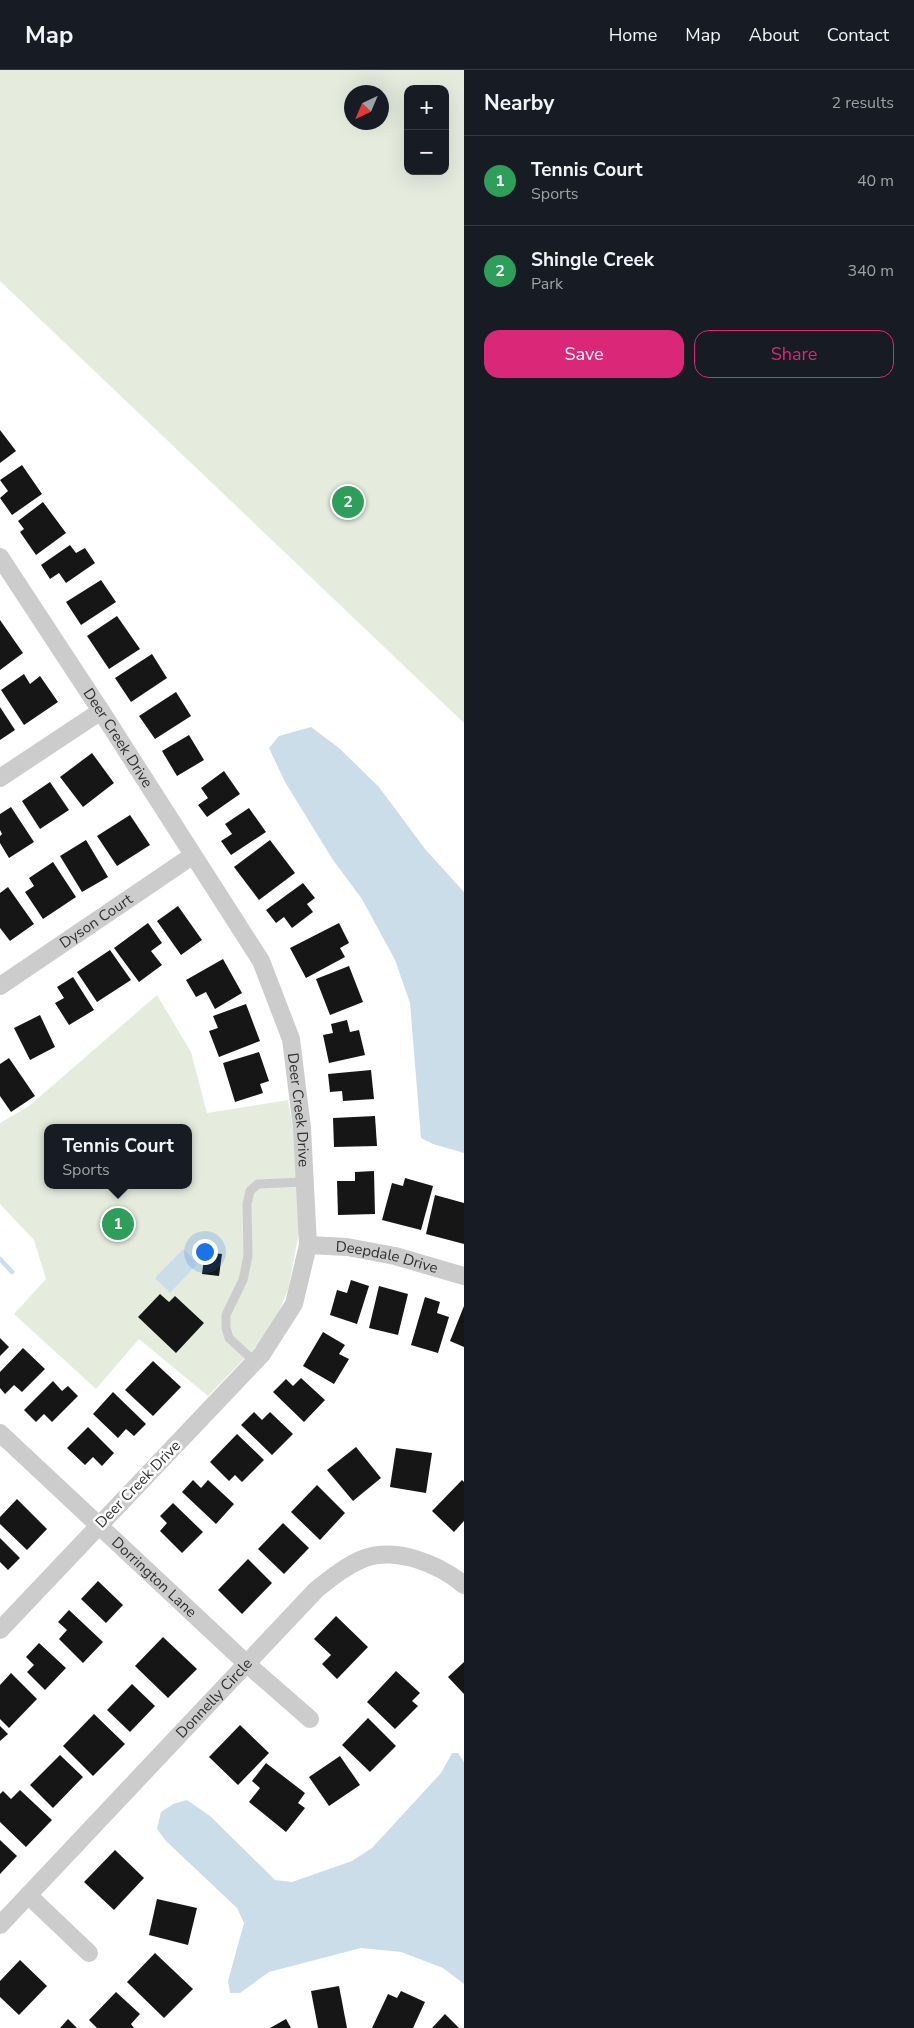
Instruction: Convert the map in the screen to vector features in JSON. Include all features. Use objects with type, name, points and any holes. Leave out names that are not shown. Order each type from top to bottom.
[{"type":"street","name":"Deer Creek Drive","points":[[0,557],[261,961],[290,1039],[302,1128],[308,1245],[294,1304],[262,1354],[0,1630]]},
{"type":"street","points":[[0,778],[101,711]]},
{"type":"street","name":"Dyson Court","points":[[0,986],[192,856]]},
{"type":"street","name":"Deepdale Drive","points":[[308,1245],[347,1247],[396,1256],[464,1276]]},
{"type":"street","name":"Dorrington Lane","points":[[0,1432],[98,1526],[310,1720]]},
{"type":"street","name":"Donnelly Circle","points":[[0,1925],[316,1590],[340,1572],[366,1558],[394,1555],[426,1562],[457,1579],[464,1585]]},
{"type":"street","points":[[28,1895],[89,1953]]},
{"type":"lane","points":[[255,1362],[229,1338],[226,1328],[226,1315],[243,1280],[248,1256],[247,1204],[250,1191],[258,1184],[304,1182]]},
{"type":"shaded area","points":[[0,70],[464,70],[464,723],[0,281]]},
{"type":"shaded area","points":[[157,995],[191,1052],[207,1113],[288,1100],[297,1152],[301,1222],[288,1290],[270,1332],[208,1396],[139,1339],[96,1389],[14,1314],[46,1279],[34,1240],[0,1204],[0,1123],[29,1106]]},
{"type":"water","points":[[311,727],[339,748],[379,787],[425,849],[464,892],[464,1153],[433,1144],[421,1138],[410,1003],[395,960],[362,899],[333,860],[285,782],[269,748],[279,736]]},
{"type":"water","points":[[183,1249],[198,1263],[170,1293],[155,1278]]},
{"type":"water","points":[[452,1753],[458,1753],[464,1762],[464,1984],[443,1968],[401,1952],[361,1948],[269,1972],[240,1993],[230,1993],[228,1981],[244,1923],[237,1908],[166,1841],[157,1829],[161,1812],[173,1804],[187,1800],[210,1816],[275,1880],[292,1882],[352,1861],[372,1848],[441,1773]]},
{"type":"building","points":[[0,430],[16,451],[0,463]]},
{"type":"building","points":[[22,465],[42,494],[12,515],[0,498],[8,491],[0,480]]},
{"type":"building","points":[[43,502],[66,533],[36,555],[20,532],[24,529],[18,521]]},
{"type":"building","points":[[70,545],[76,553],[85,548],[95,563],[66,583],[59,573],[50,579],[41,565]]},
{"type":"building","points":[[101,580],[116,602],[81,625],[66,602]]},
{"type":"building","points":[[117,616],[140,649],[109,669],[87,636]]},
{"type":"building","points":[[0,620],[23,653],[0,670]]},
{"type":"building","points":[[152,654],[167,678],[131,702],[115,678]]},
{"type":"building","points":[[24,674],[30,684],[40,676],[58,702],[24,725],[1,690]]},
{"type":"building","points":[[176,692],[191,716],[155,739],[139,716]]},
{"type":"building","points":[[0,707],[15,730],[0,740]]},
{"type":"building","points":[[189,735],[204,760],[177,776],[162,751]]},
{"type":"building","points":[[92,753],[114,783],[83,807],[60,777]]},
{"type":"building","points":[[224,771],[240,794],[207,817],[198,805],[208,798],[201,788]]},
{"type":"building","points":[[50,782],[69,810],[40,829],[22,801]]},
{"type":"building","points":[[11,807],[34,842],[9,858],[0,843],[0,836],[2,834],[0,830],[0,814]]},
{"type":"building","points":[[249,808],[266,832],[231,855],[221,841],[232,834],[225,824]]},
{"type":"building","points":[[130,815],[150,845],[117,866],[97,836]]},
{"type":"building","points":[[86,840],[108,877],[82,892],[60,856]]},
{"type":"building","points":[[270,840],[295,873],[259,900],[234,867]]},
{"type":"building","points":[[53,862],[76,897],[43,919],[25,892],[34,886],[29,878]]},
{"type":"building","points":[[303,883],[315,898],[307,904],[313,912],[292,928],[284,917],[276,923],[266,910]]},
{"type":"building","points":[[8,887],[34,924],[10,941],[0,928],[0,893]]},
{"type":"building","points":[[178,906],[202,940],[181,955],[157,921]]},
{"type":"building","points":[[148,923],[162,943],[151,951],[162,965],[139,982],[114,948]]},
{"type":"building","points":[[339,923],[349,943],[340,948],[345,957],[306,978],[290,948]]},
{"type":"building","points":[[110,950],[131,980],[97,1002],[77,972]]},
{"type":"building","points":[[223,959],[242,993],[215,1009],[206,992],[196,997],[186,980]]},
{"type":"building","points":[[349,966],[363,1002],[330,1015],[316,979]]},
{"type":"building","points":[[73,977],[94,1010],[69,1025],[55,1003],[64,998],[57,987]]},
{"type":"building","points":[[246,1004],[260,1041],[219,1057],[209,1031],[218,1028],[213,1016]]},
{"type":"building","points":[[40,1015],[55,1047],[30,1060],[14,1028]]},
{"type":"building","points":[[347,1020],[350,1032],[359,1030],[365,1055],[329,1063],[323,1035],[333,1033],[331,1024]]},
{"type":"building","points":[[259,1052],[269,1081],[260,1084],[263,1093],[235,1102],[223,1063]]},
{"type":"building","points":[[9,1058],[35,1096],[11,1112],[0,1096],[0,1064]]},
{"type":"building","points":[[371,1070],[374,1099],[343,1101],[342,1091],[330,1092],[328,1074]]},
{"type":"building","points":[[375,1116],[377,1146],[334,1147],[333,1118]]},
{"type":"building","points":[[374,1171],[375,1214],[338,1215],[337,1181],[355,1181],[355,1172]]},
{"type":"building","points":[[405,1178],[433,1186],[421,1230],[382,1220],[392,1183],[403,1186]]},
{"type":"building","points":[[435,1195],[464,1203],[464,1244],[426,1234]]},
{"type":"building","points":[[205,1252],[222,1254],[219,1276],[202,1274]]},
{"type":"building","points":[[351,1280],[369,1286],[357,1324],[330,1315],[337,1290],[347,1293]]},
{"type":"building","points":[[379,1286],[408,1294],[398,1335],[369,1328]]},
{"type":"building","points":[[160,1294],[169,1302],[175,1296],[204,1323],[176,1353],[138,1317]]},
{"type":"building","points":[[425,1297],[440,1302],[437,1313],[449,1317],[438,1353],[411,1345]]},
{"type":"building","points":[[464,1306],[464,1347],[450,1341]]},
{"type":"building","points":[[323,1332],[345,1345],[339,1354],[349,1359],[334,1384],[303,1366]]},
{"type":"building","points":[[0,1338],[9,1347],[0,1356]]},
{"type":"building","points":[[23,1348],[45,1369],[22,1392],[14,1385],[5,1394],[0,1388],[0,1372]]},
{"type":"building","points":[[153,1361],[181,1387],[153,1416],[125,1390]]},
{"type":"building","points":[[301,1378],[325,1400],[304,1422],[273,1392],[286,1379],[293,1386]]},
{"type":"building","points":[[53,1381],[62,1391],[68,1386],[78,1396],[52,1422],[44,1414],[36,1422],[24,1410]]},
{"type":"building","points":[[113,1392],[146,1424],[134,1436],[126,1429],[118,1438],[93,1414]]},
{"type":"building","points":[[254,1412],[262,1420],[270,1412],[293,1434],[272,1455],[241,1425]]},
{"type":"building","points":[[88,1427],[114,1453],[102,1466],[93,1457],[85,1465],[67,1448]]},
{"type":"building","points":[[237,1434],[264,1460],[242,1482],[235,1475],[229,1481],[210,1462]]},
{"type":"building","points":[[356,1447],[381,1478],[353,1501],[327,1470]]},
{"type":"building","points":[[396,1448],[432,1453],[426,1493],[390,1487]]},
{"type":"building","points":[[193,1480],[201,1488],[208,1480],[234,1504],[216,1524],[182,1492]]},
{"type":"building","points":[[462,1480],[464,1482],[464,1521],[454,1532],[432,1511]]},
{"type":"building","points":[[317,1485],[345,1513],[320,1540],[291,1512]]},
{"type":"building","points":[[17,1499],[47,1529],[27,1550],[0,1524],[0,1517]]},
{"type":"building","points":[[173,1503],[203,1532],[182,1553],[160,1531],[167,1523],[160,1516]]},
{"type":"building","points":[[283,1523],[309,1548],[284,1574],[258,1549]]},
{"type":"building","points":[[0,1538],[20,1558],[8,1570],[0,1562]]},
{"type":"building","points":[[248,1559],[272,1583],[242,1614],[218,1590]]},
{"type":"building","points":[[98,1581],[123,1605],[106,1623],[81,1599]]},
{"type":"building","points":[[69,1610],[103,1642],[83,1663],[59,1639],[67,1630],[58,1622]]},
{"type":"building","points":[[336,1616],[368,1647],[337,1679],[322,1664],[331,1655],[314,1639]]},
{"type":"building","points":[[163,1637],[197,1669],[168,1698],[135,1666]]},
{"type":"building","points":[[39,1643],[66,1668],[45,1690],[27,1672],[34,1665],[26,1657]]},
{"type":"building","points":[[464,1662],[464,1694],[448,1677]]},
{"type":"building","points":[[396,1671],[420,1693],[412,1701],[418,1706],[395,1729],[367,1702]]},
{"type":"building","points":[[11,1673],[37,1699],[9,1728],[0,1719],[0,1685]]},
{"type":"building","points":[[132,1684],[155,1706],[130,1732],[107,1710]]},
{"type":"building","points":[[94,1714],[125,1744],[93,1776],[63,1746]]},
{"type":"building","points":[[368,1718],[396,1746],[370,1772],[342,1745]]},
{"type":"building","points":[[240,1725],[269,1753],[238,1785],[209,1757]]},
{"type":"building","points":[[0,1726],[8,1734],[0,1741]]},
{"type":"building","points":[[60,1755],[83,1777],[53,1808],[30,1785]]},
{"type":"building","points":[[340,1756],[360,1785],[329,1806],[309,1777]]},
{"type":"building","points":[[266,1763],[305,1793],[298,1803],[305,1808],[286,1832],[249,1802],[260,1788],[252,1781]]},
{"type":"building","points":[[20,1790],[52,1820],[26,1847],[0,1822],[0,1794],[3,1791],[11,1799]]},
{"type":"building","points":[[0,1840],[17,1856],[0,1874]]},
{"type":"building","points":[[115,1850],[144,1878],[114,1910],[84,1882]]},
{"type":"building","points":[[157,1899],[197,1908],[188,1945],[149,1935]]},
{"type":"building","points":[[155,1953],[193,1989],[164,2018],[127,1982]]},
{"type":"building","points":[[20,1960],[47,1986],[19,2015],[0,1997],[0,1981]]},
{"type":"building","points":[[339,1986],[347,2028],[318,2028],[311,1991]]},
{"type":"building","points":[[401,1991],[425,2002],[413,2028],[372,2028],[388,1994],[397,1998]]},
{"type":"building","points":[[116,1992],[140,2014],[131,2024],[134,2028],[97,2028],[89,2020]]},
{"type":"building","points":[[445,2014],[459,2028],[432,2028]]},
{"type":"building","points":[[68,2019],[77,2028],[60,2028]]},
{"type":"building","points":[[286,2019],[291,2028],[270,2028]]},
{"type":"waterway","points":[[0,1259],[12,1272]]},
{"type":"place","name":"Shingle Creek","points":[[348,502]]},
{"type":"place","name":"Tennis Court","points":[[118,1224]]}]
